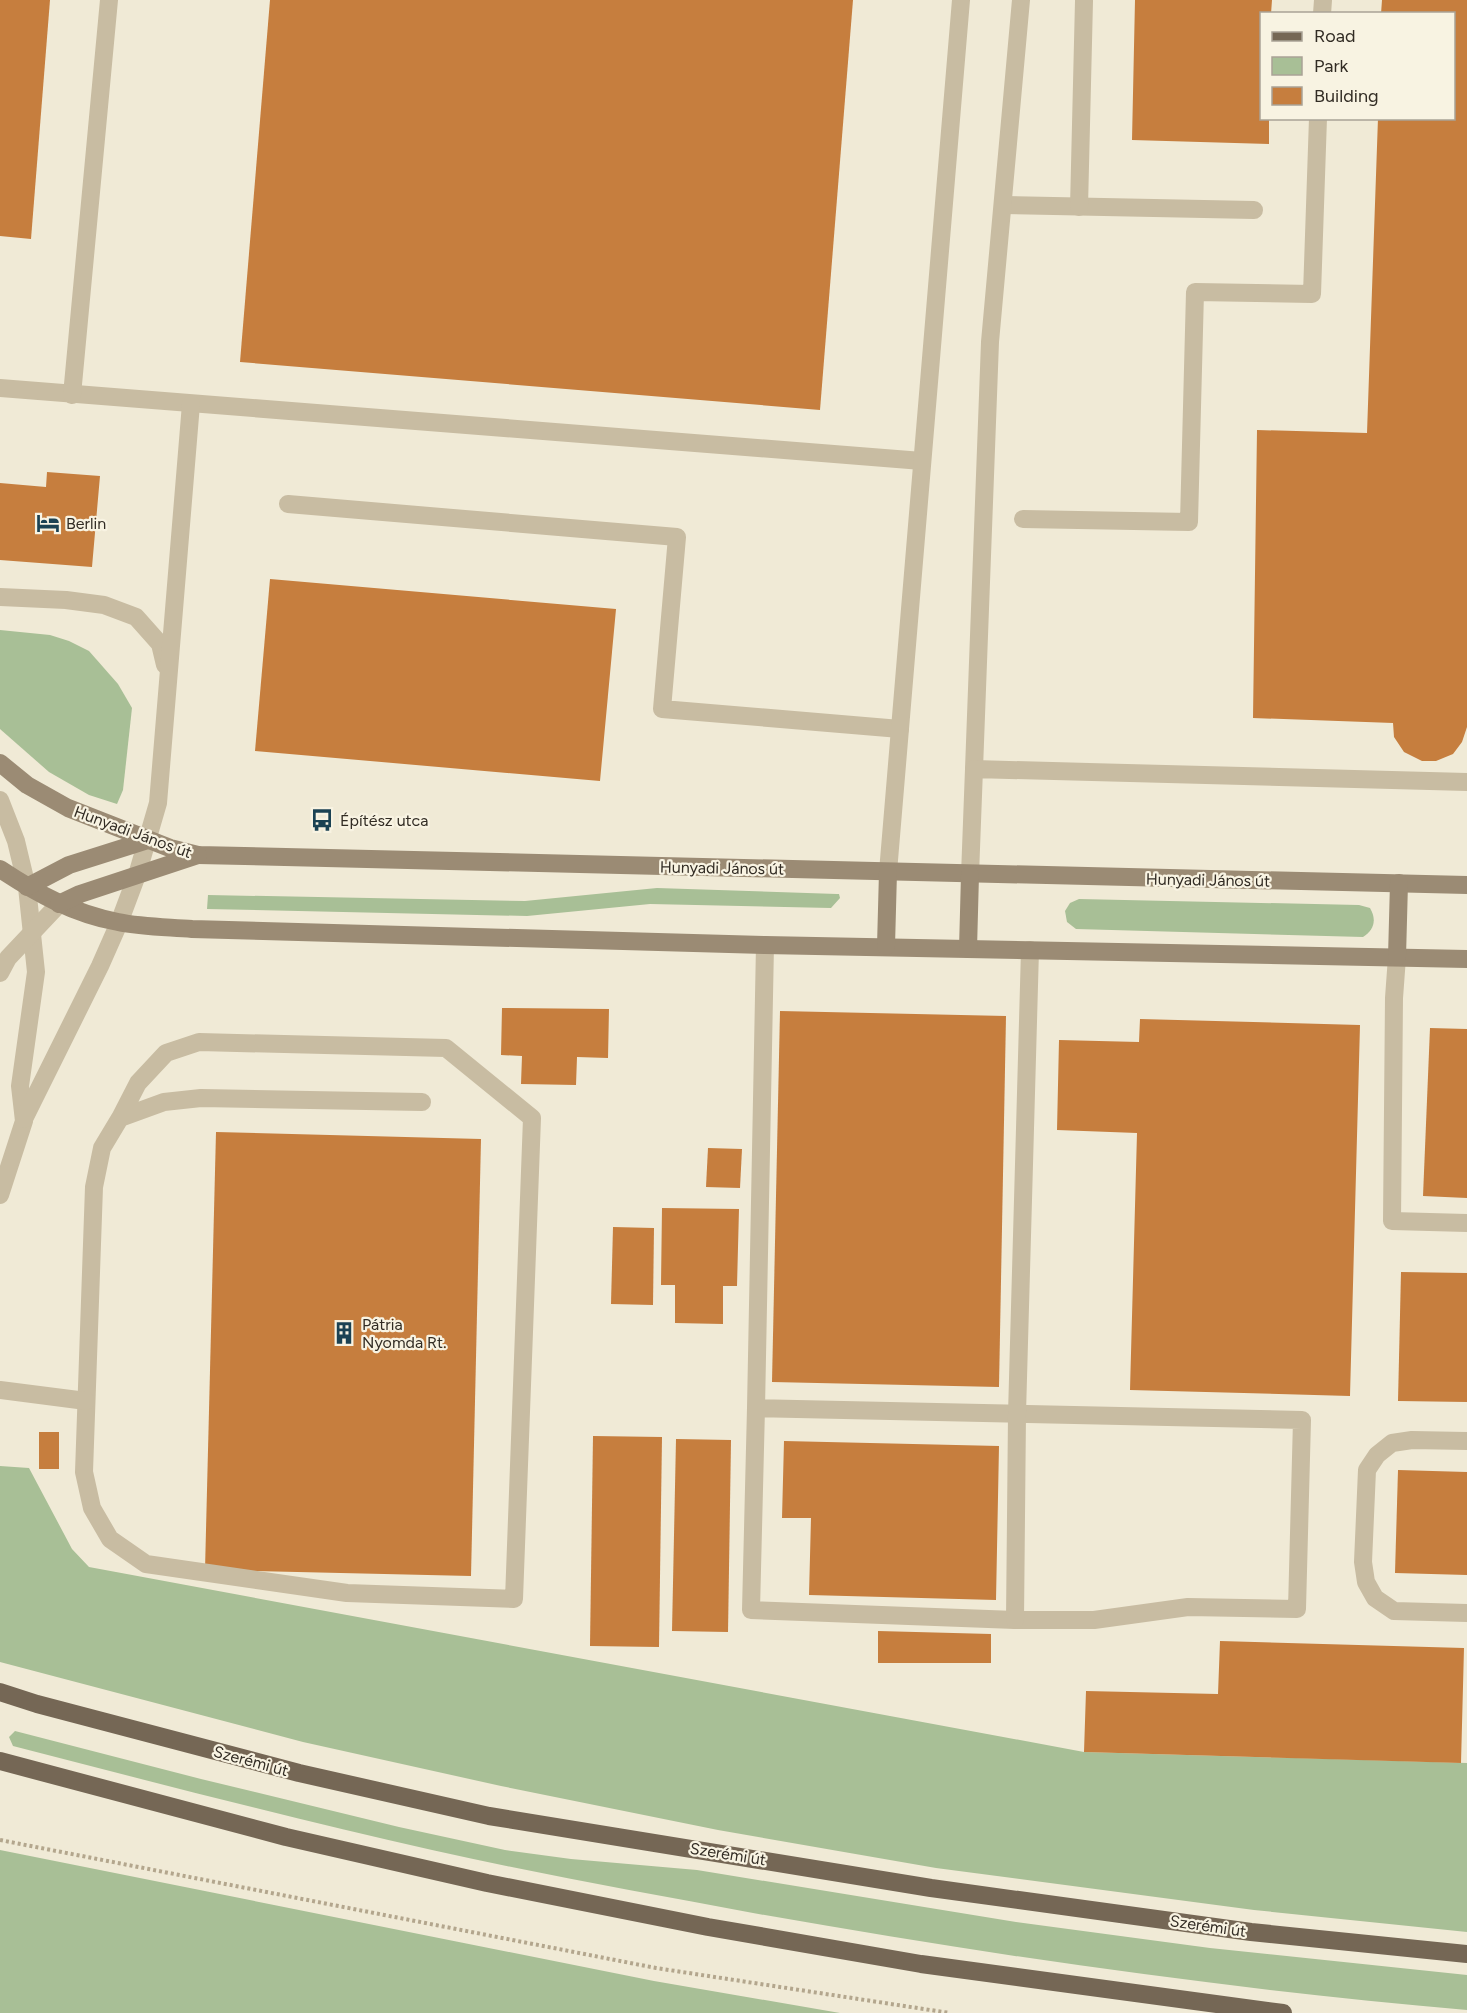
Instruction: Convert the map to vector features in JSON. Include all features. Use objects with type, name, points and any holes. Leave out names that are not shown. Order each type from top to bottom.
[{"type":"main road","name":"Hunyadi János út","points":[[0,763],[27,785],[68,808],[170,848],[198,855],[1467,885]]},
{"type":"main road","points":[[27,887],[69,865],[148,840]]},
{"type":"main road","points":[[59,904],[80,894],[198,855]]},
{"type":"main road","points":[[0,869],[59,904],[91,916],[119,922],[192,929],[765,945],[1467,959]]},
{"type":"main road","points":[[886,946],[888,872]]},
{"type":"main road","points":[[969,949],[970,875]]},
{"type":"main road","points":[[1397,957],[1399,883]]},
{"type":"main road","name":"Szerémi út","points":[[0,1692],[37,1704],[299,1773],[489,1816],[932,1888],[1251,1932],[1467,1954]]},
{"type":"main road","points":[[0,1761],[286,1838],[488,1883],[708,1927],[921,1964],[1283,2013]]},
{"type":"street","points":[[72,395],[110,0]]},
{"type":"street","points":[[888,872],[961,0]]},
{"type":"street","points":[[970,875],[990,342],[1021,0]]},
{"type":"street","points":[[1079,207],[1084,1]]},
{"type":"street","points":[[1023,519],[1189,522],[1195,292],[1312,294],[1318,120]]},
{"type":"street","points":[[1003,205],[1254,210]]},
{"type":"street","points":[[0,388],[922,461]]},
{"type":"street","points":[[0,1195],[32,1100],[100,966],[119,922],[137,875],[158,803],[191,404]]},
{"type":"street","points":[[288,504],[677,537],[662,709],[900,729]]},
{"type":"street","points":[[0,597],[66,600],[104,605],[136,616],[160,644],[168,675]]},
{"type":"street","points":[[974,769],[1467,782]]},
{"type":"street","points":[[0,800],[16,841],[27,887],[36,972],[20,1086],[24,1121]]},
{"type":"street","points":[[0,973],[8,958],[59,904]]},
{"type":"street","points":[[756,1408],[1302,1420],[1297,1609],[1188,1607],[1094,1620],[1015,1620],[751,1610],[765,945]]},
{"type":"street","points":[[1015,1620],[1017,1414],[1030,950]]},
{"type":"street","points":[[1397,957],[1394,998],[1396,1024],[1392,1221],[1467,1223]]},
{"type":"street","points":[[199,1042],[446,1048],[532,1118],[514,1599],[346,1593],[146,1564],[110,1539],[92,1508],[84,1472],[94,1187],[102,1148],[120,1118],[138,1083],[166,1053],[199,1042]]},
{"type":"street","points":[[120,1118],[164,1101],[201,1098],[422,1102]]},
{"type":"street","points":[[0,1390],[86,1401]]},
{"type":"street","points":[[1467,1442],[1413,1440],[1392,1443],[1377,1455],[1367,1470],[1363,1562],[1366,1582],[1375,1598],[1394,1611],[1467,1613]]},
{"type":"path","points":[[0,1840],[656,1968],[950,2013]]},
{"type":"green space","points":[[0,630],[50,635],[69,641],[89,651],[118,684],[132,708],[123,790],[117,804],[89,795],[49,772],[0,729]]},
{"type":"green space","points":[[657,888],[839,894],[840,898],[831,908],[650,904],[527,916],[207,909],[208,895],[525,901]]},
{"type":"green space","points":[[1079,899],[1359,905],[1370,908],[1374,921],[1370,931],[1363,937],[1076,929],[1067,922],[1065,911],[1070,903]]},
{"type":"green space","points":[[0,1466],[29,1468],[72,1549],[89,1567],[1084,1752],[1467,1763],[1467,1932],[1254,1910],[936,1868],[718,1830],[501,1786],[303,1742],[0,1662]]},
{"type":"green space","points":[[15,1731],[201,1779],[505,1850],[571,1859],[697,1870],[1016,1922],[1210,1948],[1467,1975],[1467,2010],[1287,1992],[1019,1957],[753,1913],[592,1883],[379,1838],[13,1746],[9,1737]]},
{"type":"green space","points":[[0,1850],[654,1981],[840,2013],[0,2013]]},
{"type":"building","points":[[0,0],[50,0],[31,239],[0,236]]},
{"type":"building","points":[[270,0],[853,0],[820,410],[240,362]]},
{"type":"building","points":[[1135,0],[1272,0],[1271,12],[1260,12],[1260,120],[1269,120],[1269,144],[1132,140]]},
{"type":"building","points":[[1382,0],[1467,0],[1467,727],[1462,742],[1453,754],[1436,761],[1422,761],[1404,752],[1394,737],[1393,723],[1253,718],[1257,430],[1367,433],[1378,120],[1455,120],[1455,12],[1381,12]]},
{"type":"building","name":"Berlin","points":[[47,472],[100,476],[92,567],[0,560],[0,483],[46,487]]},
{"type":"building","points":[[270,579],[616,609],[600,781],[255,751]]},
{"type":"building","points":[[502,1008],[609,1009],[608,1058],[577,1057],[576,1085],[521,1084],[522,1056],[501,1055]]},
{"type":"building","points":[[780,1011],[1006,1016],[999,1387],[772,1382]]},
{"type":"building","points":[[1140,1019],[1360,1025],[1350,1396],[1130,1390],[1137,1133],[1057,1130],[1059,1040],[1139,1042]]},
{"type":"building","points":[[1430,1028],[1467,1029],[1467,1198],[1423,1196]]},
{"type":"building","name":"Pátria Nyomda Rt.","points":[[216,1132],[481,1139],[471,1576],[205,1570]]},
{"type":"building","points":[[708,1148],[742,1149],[740,1188],[706,1187]]},
{"type":"building","points":[[662,1208],[739,1209],[737,1286],[723,1286],[723,1324],[675,1323],[675,1285],[661,1285]]},
{"type":"building","points":[[613,1227],[654,1228],[653,1305],[611,1304]]},
{"type":"building","points":[[1401,1272],[1467,1273],[1467,1402],[1398,1401]]},
{"type":"building","points":[[39,1432],[59,1432],[59,1469],[39,1469]]},
{"type":"building","points":[[593,1436],[662,1437],[659,1647],[590,1646]]},
{"type":"building","points":[[676,1439],[731,1440],[728,1632],[672,1631]]},
{"type":"building","points":[[784,1441],[999,1446],[996,1600],[809,1595],[811,1518],[782,1518]]},
{"type":"building","points":[[1398,1470],[1467,1472],[1467,1575],[1395,1573]]},
{"type":"building","points":[[878,1631],[991,1634],[991,1663],[878,1663]]},
{"type":"building","points":[[1220,1641],[1464,1648],[1461,1763],[1084,1752],[1086,1691],[1218,1694]]},
{"type":"place","name":"Berlin","points":[[48,523]]},
{"type":"place","name":"Építész utca","points":[[322,820]]},
{"type":"place","name":"Pátria Nyomda Rt.","points":[[344,1333]]}]
